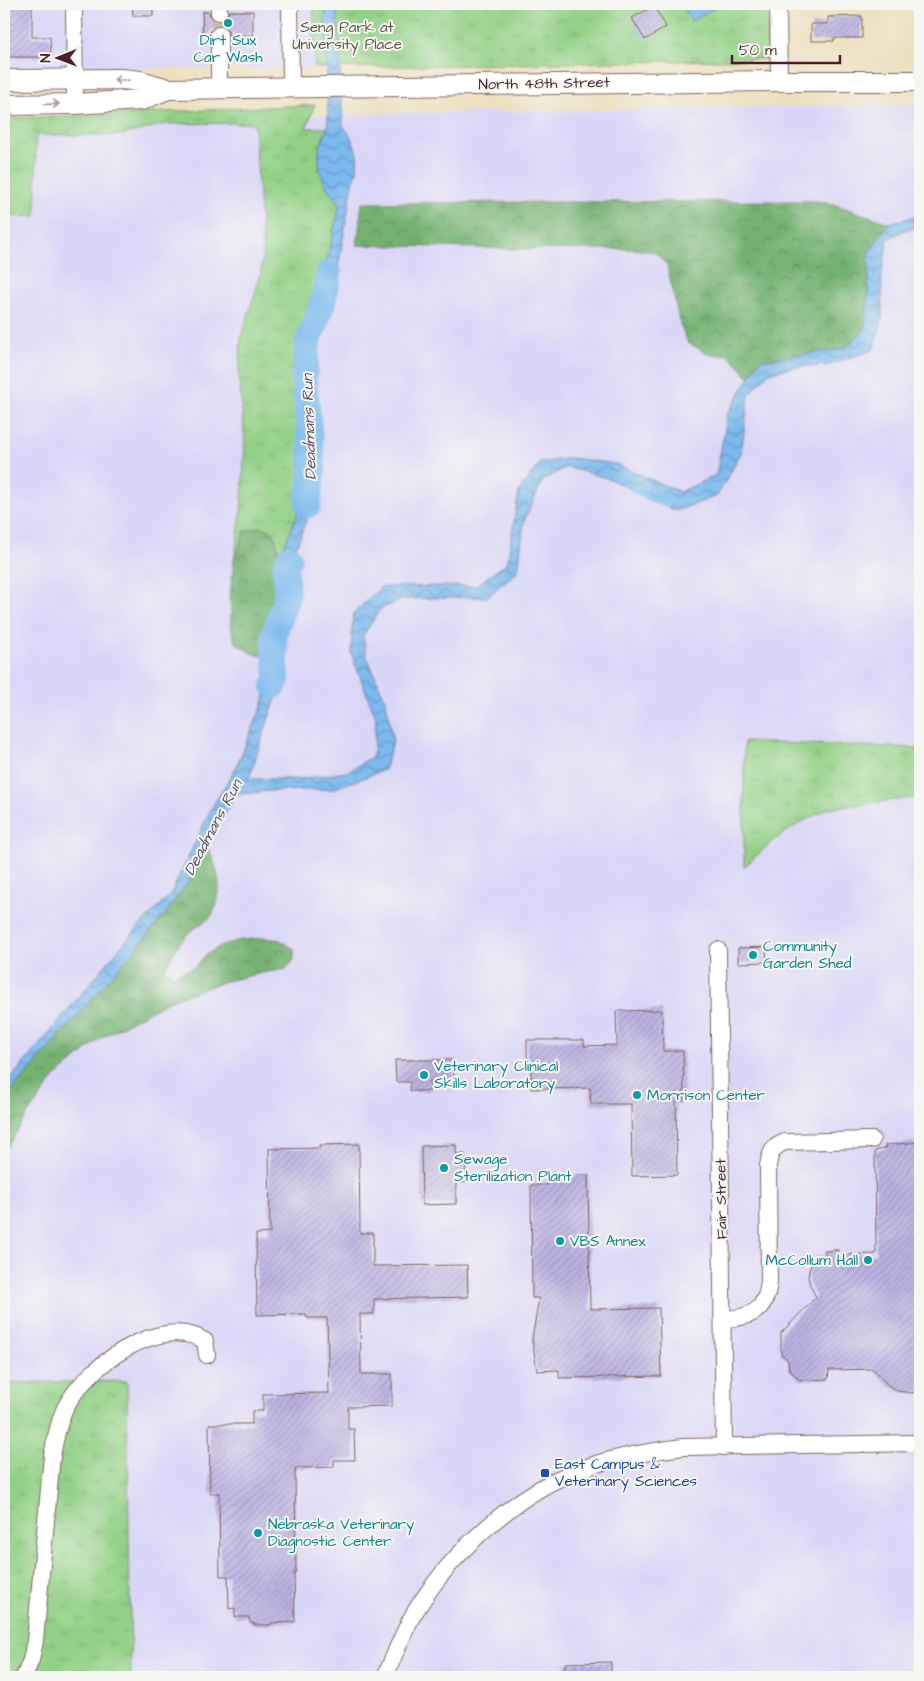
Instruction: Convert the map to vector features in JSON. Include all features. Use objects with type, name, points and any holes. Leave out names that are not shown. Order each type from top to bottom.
[{"type":"main road","name":"North 48th Street","points":[[4,80],[122,79],[141,81],[168,89],[779,81],[920,82]]},
{"type":"main road","name":"North 48th Street","points":[[4,105],[75,104],[142,100],[168,89]]},
{"type":"street","points":[[74,4],[75,104]]},
{"type":"street","points":[[290,4],[292,86]]},
{"type":"street","points":[[778,4],[779,81]]},
{"type":"street","points":[[218,35],[219,88]]},
{"type":"street","name":"Fair Street","points":[[718,950],[724,1447]]},
{"type":"street","points":[[722,1319],[739,1318],[751,1314],[758,1310],[768,1295],[768,1166],[770,1154],[774,1148],[785,1142],[872,1140]]},
{"type":"street","points":[[24,1677],[31,1660],[35,1641],[52,1456],[58,1427],[65,1408],[86,1380],[101,1366],[131,1346],[147,1339],[176,1334],[191,1334],[205,1341],[207,1355]]},
{"type":"street","points":[[385,1677],[413,1615],[451,1562],[494,1521],[516,1504],[552,1483],[589,1466],[656,1450],[683,1447],[920,1443]]},
{"type":"shaded area","points":[[4,4],[313,4],[315,68],[4,69]]},
{"type":"shaded area","points":[[920,105],[920,1677],[4,1677],[4,126],[361,114]]},
{"type":"green space","name":"Seng Park at University Place","points":[[313,4],[767,4],[769,59],[315,68]]},
{"type":"green space","points":[[315,105],[306,128],[328,128],[323,137],[320,171],[331,194],[340,204],[319,295],[322,317],[299,351],[307,491],[279,558],[279,548],[245,531],[234,560],[241,514],[245,442],[239,374],[241,338],[260,277],[263,255],[254,123],[165,124],[122,135],[36,135],[36,216],[4,217],[4,118]]},
{"type":"green space","points":[[827,202],[889,223],[869,252],[868,302],[864,330],[844,349],[760,360],[749,377],[728,355],[711,355],[688,343],[680,324],[667,265],[654,252],[634,249],[520,249],[357,245],[362,203]]},
{"type":"green space","points":[[261,527],[273,531],[276,540],[278,562],[275,652],[261,656],[251,653],[235,642],[231,625],[230,597],[234,560],[245,531]]},
{"type":"green space","points":[[744,742],[920,748],[920,797],[829,808],[800,823],[774,840],[744,867]]},
{"type":"green space","points":[[208,847],[219,881],[216,906],[212,915],[192,930],[182,941],[164,970],[174,975],[195,967],[205,956],[220,946],[241,940],[265,938],[280,940],[294,949],[294,960],[286,969],[226,981],[168,1001],[101,1038],[55,1077],[28,1114],[4,1152],[4,1100],[163,917],[193,875]]},
{"type":"green space","points":[[127,1381],[131,1677],[4,1677],[4,1383]]},
{"type":"water","points":[[325,4],[337,4],[343,126],[355,146],[357,168],[327,329],[310,351],[309,431],[315,498],[291,560],[281,641],[280,688],[249,779],[299,779],[347,772],[373,756],[376,718],[351,653],[353,614],[381,587],[475,586],[507,563],[519,491],[540,463],[571,458],[615,464],[680,492],[716,475],[728,413],[760,360],[844,349],[864,330],[868,302],[869,252],[889,223],[920,215],[920,228],[907,229],[888,239],[882,272],[882,321],[873,350],[829,365],[793,367],[768,373],[749,395],[741,453],[717,496],[676,511],[610,479],[567,467],[543,480],[524,521],[518,571],[487,597],[404,599],[380,609],[363,636],[367,657],[386,702],[393,742],[384,770],[333,789],[268,791],[235,795],[193,875],[163,917],[4,1100],[4,1085],[129,937],[170,895],[211,809],[235,769],[263,704],[275,650],[276,591],[279,558],[307,491],[299,351],[322,317],[319,295],[340,204],[325,184],[320,171],[319,161],[319,148],[328,128]]},
{"type":"water","points":[[681,4],[720,4],[691,21]]},
{"type":"building","points":[[4,4],[32,4],[32,37],[50,37],[51,57],[4,57]]},
{"type":"building","points":[[132,4],[153,4],[153,16],[133,16]]},
{"type":"building","points":[[654,6],[666,27],[645,40],[632,18]]},
{"type":"building","name":"Dirt Sux Car Wash","points":[[229,11],[253,11],[253,35],[229,35],[228,30],[219,25],[211,30],[209,36],[203,36],[202,12],[209,12],[210,17],[219,22],[227,17]]},
{"type":"building","points":[[862,16],[862,38],[834,38],[834,41],[811,41],[811,24],[828,24],[828,17]]},
{"type":"building","name":"Community Garden Shed","points":[[766,947],[767,962],[738,963],[738,948]]},
{"type":"building","name":"Morrison Center","points":[[662,1010],[663,1051],[683,1051],[684,1101],[676,1101],[677,1175],[632,1176],[631,1104],[591,1104],[590,1088],[531,1089],[531,1064],[527,1064],[527,1040],[584,1040],[584,1046],[617,1045],[616,1011]]},
{"type":"building","name":"Veterinary Clinical Skills Laboratory","points":[[395,1060],[454,1060],[454,1081],[429,1081],[430,1091],[410,1091],[410,1082],[396,1082]]},
{"type":"building","name":"McCollum Hall","points":[[920,1142],[920,1391],[911,1393],[898,1391],[888,1385],[873,1369],[829,1370],[828,1379],[800,1380],[789,1369],[788,1360],[781,1354],[781,1333],[816,1297],[808,1277],[815,1256],[825,1256],[825,1251],[838,1250],[837,1255],[876,1254],[875,1151],[886,1148],[885,1145]]},
{"type":"building","points":[[359,1144],[360,1233],[373,1233],[373,1266],[467,1265],[468,1297],[374,1299],[374,1314],[360,1314],[361,1374],[392,1374],[392,1406],[348,1407],[348,1429],[354,1429],[355,1460],[334,1460],[334,1467],[295,1468],[295,1622],[254,1625],[254,1623],[250,1623],[249,1617],[235,1617],[235,1608],[229,1609],[228,1576],[220,1576],[219,1493],[210,1493],[209,1424],[252,1424],[252,1411],[263,1411],[263,1394],[329,1393],[327,1318],[307,1318],[306,1314],[257,1315],[256,1234],[270,1233],[269,1149],[320,1148],[319,1145]]},
{"type":"building","name":"Sewage Sterilization Plant","points":[[456,1145],[456,1154],[465,1154],[466,1182],[456,1183],[456,1204],[422,1205],[421,1146]]},
{"type":"building","points":[[588,1175],[590,1309],[659,1308],[661,1376],[559,1378],[559,1370],[537,1371],[532,1339],[539,1298],[532,1298],[531,1185],[547,1185],[547,1176]]},
{"type":"building","points":[[611,1662],[611,1677],[565,1677],[565,1663]]},
{"type":"waterway","name":"Deadmans Run","points":[[308,505],[313,468],[304,379],[308,341],[323,302],[329,273]]},
{"type":"waterway","points":[[633,490],[653,501],[667,505]]},
{"type":"waterway","name":"Deadmans Run","points":[[274,686],[277,679],[274,635],[287,595],[285,567],[289,558]]},
{"type":"tunnel","points":[[219,12],[219,35]]},
{"type":"place","name":"Dirt Sux Car Wash","points":[[228,23]]},
{"type":"place","name":"Community Garden Shed","points":[[753,955]]},
{"type":"place","name":"Veterinary Clinical Skills Laboratory","points":[[424,1075]]},
{"type":"place","name":"Morrison Center","points":[[637,1095]]},
{"type":"place","name":"Sewage Sterilization Plant","points":[[444,1168]]},
{"type":"place","name":"VBS Annex","points":[[560,1241]]},
{"type":"place","name":"McCollum Hall","points":[[868,1260]]},
{"type":"place","name":"East Campus & Veterinary Sciences","points":[[545,1473]]},
{"type":"place","name":"Nebraska Veterinary Diagnostic Center","points":[[258,1533]]}]
